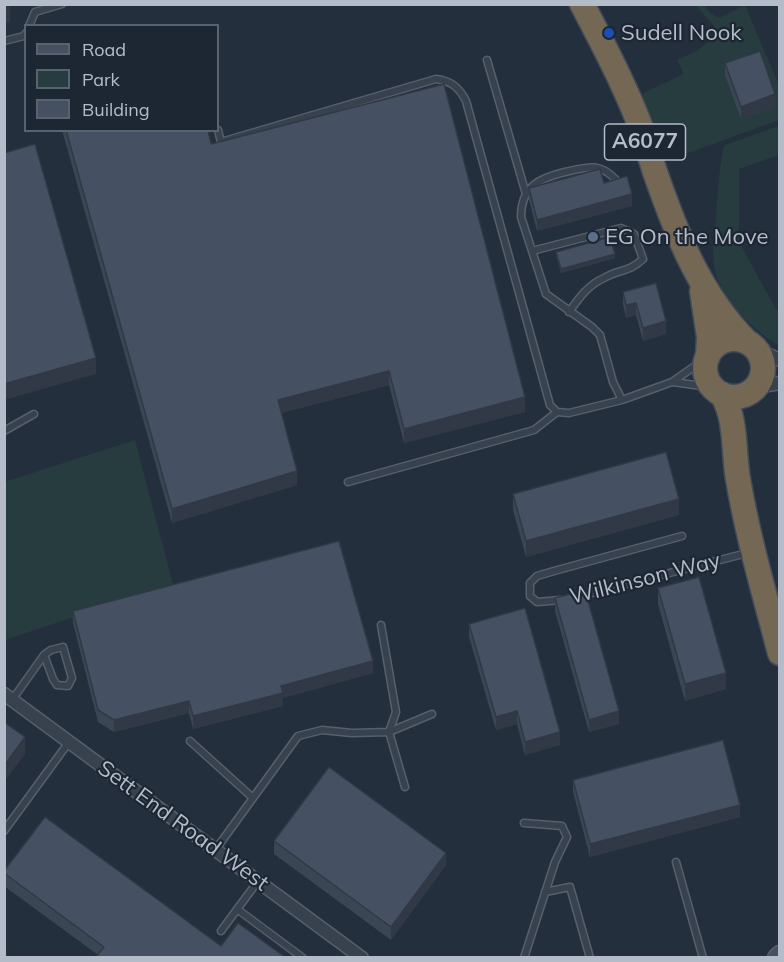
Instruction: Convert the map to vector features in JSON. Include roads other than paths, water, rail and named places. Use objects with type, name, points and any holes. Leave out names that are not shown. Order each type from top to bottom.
[{"type":"highway","name":"A6077","points":[[582,4],[639,121],[675,229],[701,283],[726,319],[760,355],[763,371],[735,447]]},
{"type":"highway","name":"A6077","points":[[701,283],[709,337],[706,376],[731,415],[738,479],[780,653]]},
{"type":"highway","points":[[708,356],[721,343],[729,340],[751,345]]},
{"type":"highway","points":[[719,393],[739,396],[755,388]]},
{"type":"street","points":[[751,345],[780,360]]},
{"type":"street","points":[[755,388],[780,383]]},
{"type":"street","name":"Sett End Road West","points":[[8,697],[362,957]]},
{"type":"lane","points":[[30,24],[35,12],[33,4]]},
{"type":"lane","points":[[35,12],[62,4]]},
{"type":"lane","points":[[4,41],[24,36]]},
{"type":"lane","points":[[487,60],[526,194]]},
{"type":"lane","points":[[218,132],[221,142],[436,80],[446,81],[461,91],[466,101],[550,405],[557,412],[568,413],[622,400],[672,382],[708,356]]},
{"type":"lane","points":[[616,180],[608,171],[596,167],[584,167],[546,176],[533,184],[526,194],[521,205],[521,217],[546,294],[600,335],[613,382],[622,400]]},
{"type":"lane","points":[[532,251],[621,228],[634,234],[643,259],[633,268],[605,277],[586,289],[569,312]]},
{"type":"lane","points":[[672,382],[702,386],[719,393]]},
{"type":"lane","points":[[348,482],[534,430],[557,412]]},
{"type":"lane","points":[[4,431],[34,414]]},
{"type":"lane","name":"Wilkinson Way","points":[[565,599],[537,602],[530,596],[530,583],[537,576],[682,536]]},
{"type":"lane","name":"Wilkinson Way","points":[[575,597],[754,552]]},
{"type":"lane","points":[[381,625],[396,712],[389,732],[405,787]]},
{"type":"lane","points":[[8,697],[44,655],[51,650],[63,647],[72,678],[68,686],[57,685],[44,655]]},
{"type":"lane","points":[[216,849],[298,736],[322,730],[352,733],[389,732],[432,714]]},
{"type":"lane","points":[[4,831],[69,741]]},
{"type":"lane","points":[[190,741],[253,798]]},
{"type":"lane","points":[[524,823],[562,826],[567,837],[555,862],[524,957]]},
{"type":"lane","points":[[676,862],[703,957]]},
{"type":"lane","points":[[221,931],[258,881]]},
{"type":"lane","points":[[545,892],[570,887],[590,957]]},
{"type":"lane","points":[[237,909],[303,957]]},
{"type":"place","name":"Sudell Nook","points":[[609,33]]},
{"type":"place","name":"EG On the Move","points":[[593,237]]}]
